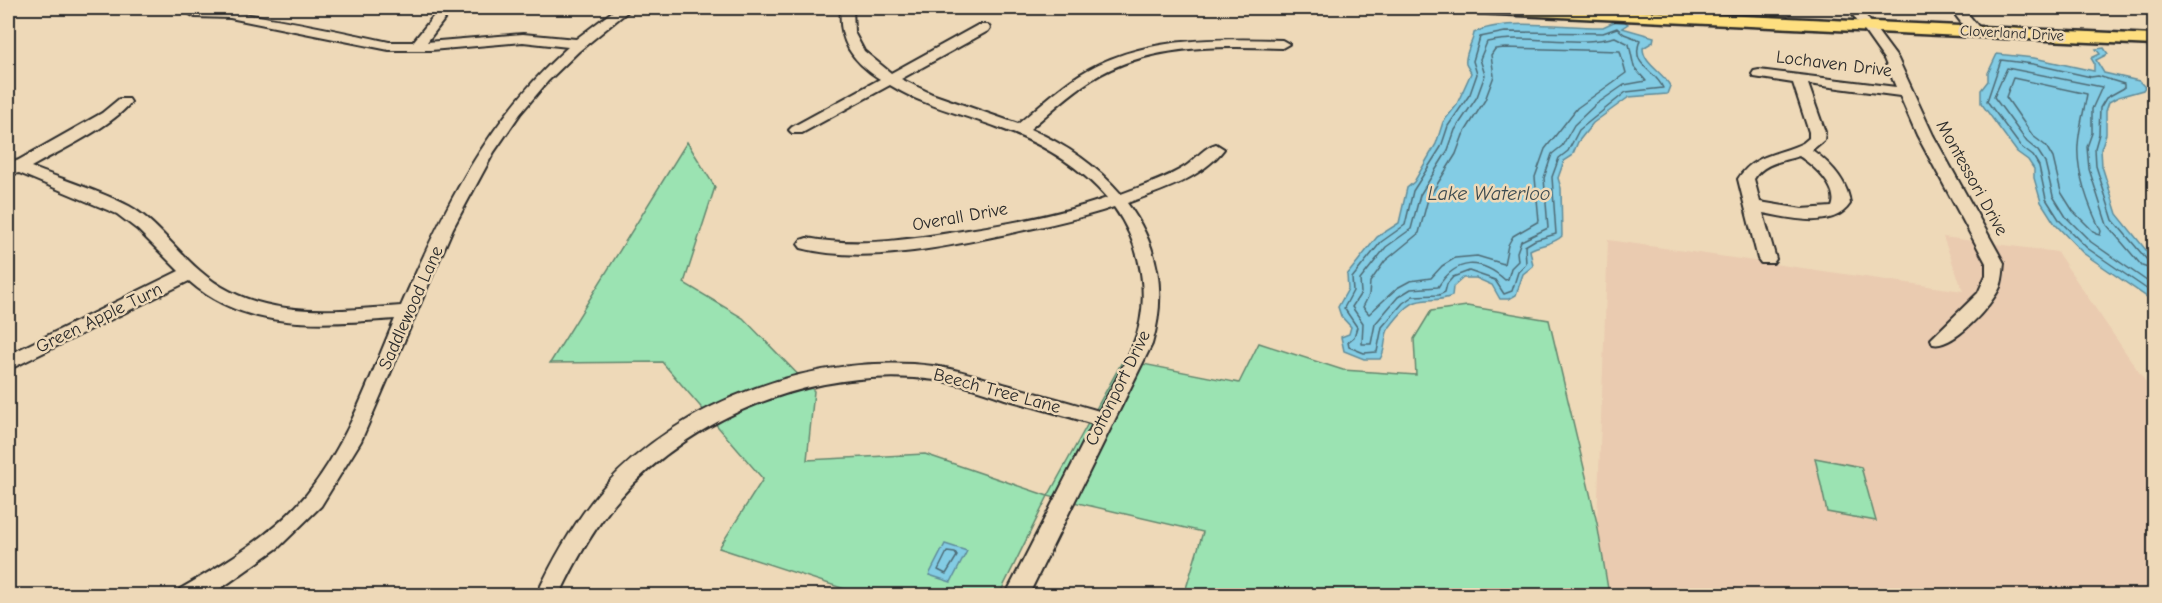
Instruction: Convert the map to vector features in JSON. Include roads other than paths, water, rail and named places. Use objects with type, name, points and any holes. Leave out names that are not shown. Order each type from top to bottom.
[{"type":"main road","name":"Cloverland Drive","points":[[1475,8],[2154,40]]},
{"type":"street","points":[[417,46],[446,8]]},
{"type":"street","name":"Saddlewood Lane","points":[[188,596],[267,543],[317,496],[353,435],[459,200],[486,152],[533,90],[580,44],[625,8]]},
{"type":"street","name":"Cottonport Drive","points":[[847,8],[846,29],[855,47],[870,66],[890,80],[936,100],[1020,130],[1078,161],[1118,200],[1130,217],[1143,246],[1151,276],[1152,303],[1151,317],[1143,344],[1016,596]]},
{"type":"street","name":"Montessori Drive","points":[[1854,8],[1892,59],[1925,135],[1995,263],[1996,276],[1991,289],[1971,312],[1940,339]]},
{"type":"street","points":[[1956,8],[1975,31]]},
{"type":"street","points":[[195,14],[222,13],[371,43],[417,46],[523,38],[580,44]]},
{"type":"street","points":[[796,130],[982,28]]},
{"type":"street","points":[[1020,130],[1088,76],[1106,66],[1140,54],[1171,47],[1204,44],[1282,44]]},
{"type":"street","name":"Lochaven Drive","points":[[1758,74],[1905,92]]},
{"type":"street","points":[[1767,259],[1746,182],[1750,171],[1762,163],[1801,150],[1815,142],[1817,135],[1799,79]]},
{"type":"street","points":[[11,168],[103,119],[124,102]]},
{"type":"street","name":"Overall Drive","points":[[807,244],[853,249],[933,243],[1000,231],[1118,200],[1193,168],[1206,160],[1216,149]]},
{"type":"street","points":[[1753,206],[1819,215],[1832,213],[1839,209],[1842,201],[1831,173],[1801,150]]},
{"type":"street","points":[[11,168],[118,207],[138,221],[190,273],[226,299],[278,315],[314,317],[408,312]]},
{"type":"street","name":"Green Apple Turn","points":[[8,363],[190,273]]},
{"type":"street","name":"Beech Tree Lane","points":[[547,596],[581,534],[612,492],[637,468],[673,440],[706,421],[761,395],[788,386],[824,376],[856,372],[926,372],[974,382],[1104,420]]},
{"type":"water","name":"Lake Waterloo","points":[[1613,8],[1618,8],[1621,19],[1628,24],[1622,28],[1654,37],[1653,42],[1643,48],[1644,54],[1670,86],[1667,94],[1629,97],[1593,123],[1578,142],[1572,156],[1564,161],[1558,178],[1561,188],[1562,236],[1530,250],[1533,266],[1523,274],[1516,295],[1509,299],[1500,299],[1492,285],[1476,278],[1463,278],[1453,287],[1452,296],[1416,302],[1405,309],[1387,332],[1384,351],[1380,359],[1364,359],[1344,351],[1341,337],[1349,334],[1351,327],[1341,316],[1338,307],[1348,289],[1347,275],[1377,237],[1399,223],[1407,188],[1414,182],[1436,144],[1443,122],[1456,106],[1471,73],[1466,60],[1474,33],[1500,25],[1518,24],[1603,27],[1616,21],[1617,12]]},
{"type":"water","points":[[2104,48],[2108,54],[2096,60],[2104,73],[2139,81],[2145,87],[2143,90],[2109,102],[2106,111],[2106,134],[2101,149],[2102,166],[2117,214],[2154,260],[2154,300],[2083,253],[2055,224],[2041,202],[2034,178],[2034,169],[2028,160],[2017,152],[1981,103],[1981,90],[1988,81],[1988,73],[1997,54],[2034,58],[2094,71],[2091,58],[2100,54],[2096,49]]},
{"type":"water","points":[[945,544],[967,551],[951,582],[929,575]]}]
